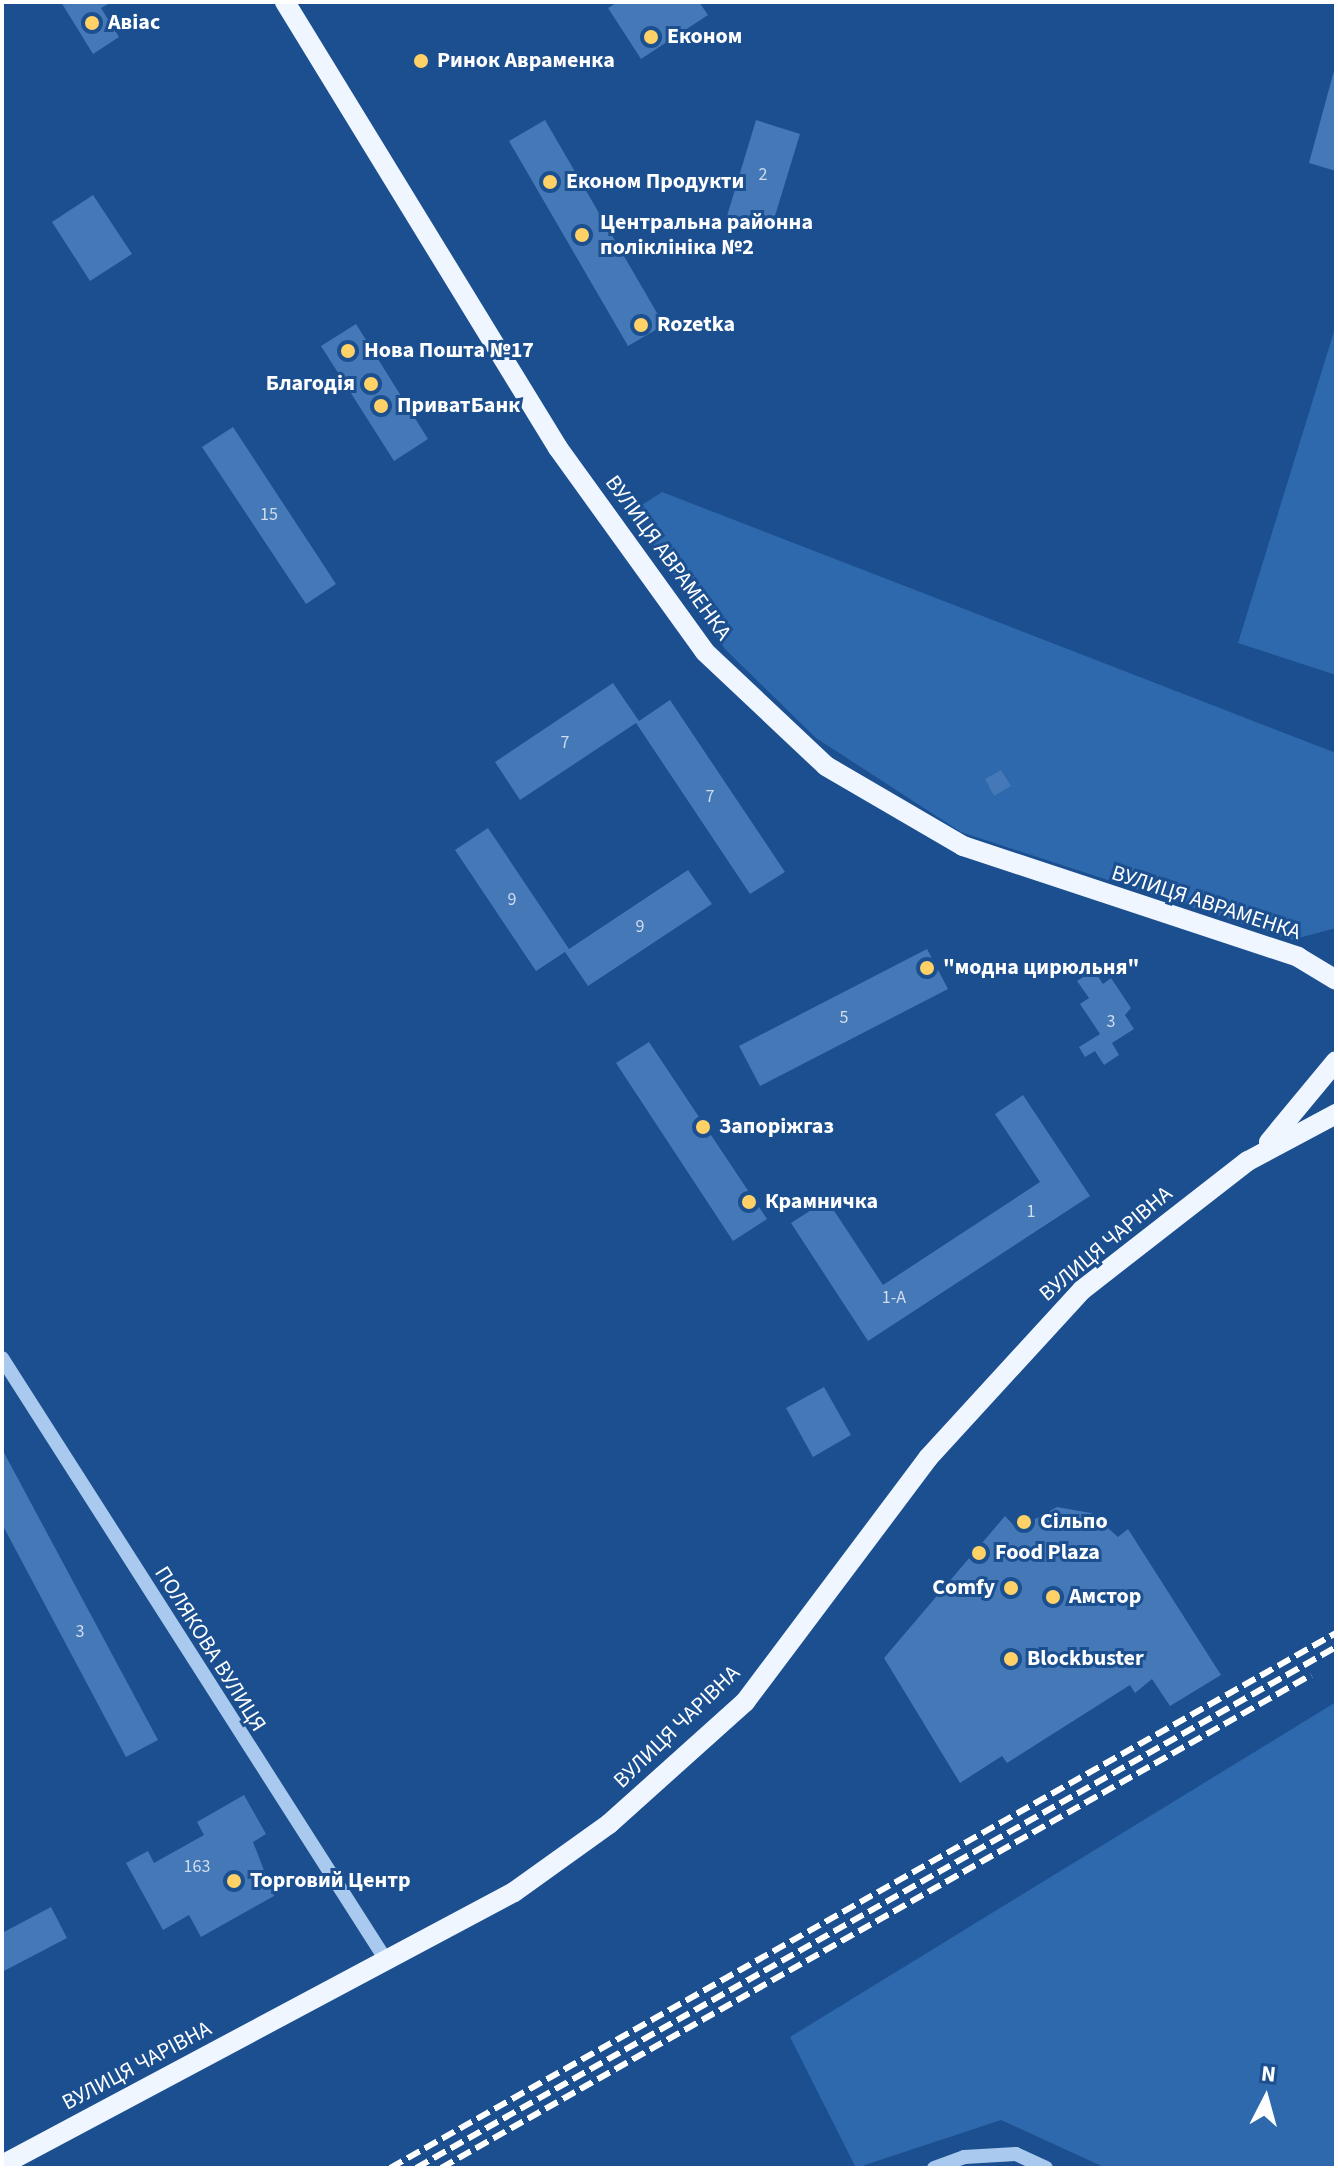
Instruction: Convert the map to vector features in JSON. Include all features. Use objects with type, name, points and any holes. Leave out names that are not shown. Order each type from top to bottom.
[{"type":"main road","name":"ВУЛИЦЯ АВРАМЕНКА","points":[[285,2],[558,448],[705,652],[815,756],[963,846],[1298,957],[1336,980]]},
{"type":"main road","points":[[1248,1161],[1336,1061]]},
{"type":"main road","name":"ВУЛИЦЯ ЧАРІВНА","points":[[2,2165],[514,1892],[609,1824],[745,1702],[973,1405],[1082,1290],[1248,1161],[1336,1114]]},
{"type":"street","name":"ПОЛЯКОВА ВУЛИЦЯ","points":[[2,1358],[386,1960]]},
{"type":"street","points":[[934,2168],[964,2157],[1016,2154],[1046,2168]]},
{"type":"shaded area","points":[[1336,325],[1336,675],[1238,643]]},
{"type":"shaded area","points":[[662,492],[1336,753],[1336,928],[1291,940],[961,832],[816,738],[725,649],[631,512]]},
{"type":"shaded area","points":[[1336,1702],[1336,2168],[1106,2168],[1001,2120],[856,2168],[790,2037]]},
{"type":"building","name":"Авіас","points":[[61,2],[112,2],[101,8],[119,37],[93,54]]},
{"type":"building","name":"Економ","points":[[618,2],[699,2],[708,15],[641,59],[608,8]]},
{"type":"building","points":[[1336,67],[1336,171],[1309,163]]},
{"type":"building","points":[[545,120],[664,325],[628,346],[509,141]]},
{"type":"building","points":[[756,120],[800,134],[771,229],[727,216]]},
{"type":"building","points":[[93,195],[132,254],[90,281],[52,222]]},
{"type":"building","points":[[356,324],[428,439],[394,461],[321,346]]},
{"type":"building","points":[[233,427],[336,584],[306,604],[202,447]]},
{"type":"building","points":[[613,683],[639,721],[670,700],[785,872],[750,894],[636,723],[520,800],[495,762]]},
{"type":"building","points":[[1001,770],[1011,786],[994,796],[985,779]]},
{"type":"building","points":[[488,828],[569,949],[688,870],[712,904],[588,986],[565,952],[536,971],[455,850]]},
{"type":"building","points":[[927,949],[948,989],[760,1086],[739,1046]]},
{"type":"building","points":[[1094,970],[1103,984],[1111,978],[1131,1008],[1125,1015],[1134,1029],[1112,1043],[1119,1055],[1104,1065],[1095,1051],[1085,1057],[1079,1047],[1100,1034],[1080,1004],[1089,998],[1077,981]]},
{"type":"building","points":[[649,1042],[767,1219],[733,1241],[616,1063]]},
{"type":"building","points":[[1023,1095],[1090,1196],[868,1341],[791,1223],[827,1200],[883,1285],[1040,1182],[995,1114]]},
{"type":"building","points":[[824,1387],[851,1435],[813,1457],[786,1408]]},
{"type":"building","points":[[2,1449],[158,1740],[126,1757],[2,1524]]},
{"type":"building","name":"Амстор","points":[[1057,1507],[1091,1513],[1118,1537],[1128,1529],[1221,1675],[1170,1706],[1152,1679],[1135,1693],[1130,1685],[1007,1763],[1002,1756],[960,1783],[884,1658],[1005,1516],[1017,1529]]},
{"type":"building","points":[[244,1795],[266,1834],[253,1842],[274,1896],[201,1937],[189,1915],[163,1930],[126,1863],[148,1851],[154,1863],[204,1835],[197,1822]]},
{"type":"building","points":[[51,1907],[67,1938],[2,1972],[2,1933]]},
{"type":"railway","points":[[390,2168],[1336,1633]]},
{"type":"railway","points":[[416,2168],[1336,1647]]},
{"type":"railway","points":[[441,2168],[1311,1675]]},
{"type":"place","name":"Авіас","points":[[92,23]]},
{"type":"place","name":"Економ","points":[[651,37]]},
{"type":"place","name":"Ринок Авраменка","points":[[421,61]]},
{"type":"place","name":"Економ Продукти","points":[[550,182]]},
{"type":"place","name":"Центральна районна поліклініка №2","points":[[582,235]]},
{"type":"place","name":"Rozetka","points":[[641,325]]},
{"type":"place","name":"Нова Пошта №17","points":[[348,351]]},
{"type":"place","name":"Благодія","points":[[371,384]]},
{"type":"place","name":"ПриватБанк","points":[[381,406]]},
{"type":"place","name":"\"модна цирюльня\"","points":[[927,968]]},
{"type":"place","name":"Запоріжгаз","points":[[703,1127]]},
{"type":"place","name":"Крамничка","points":[[749,1202]]},
{"type":"place","name":"Сільпо","points":[[1024,1522]]},
{"type":"place","name":"Food Plaza","points":[[979,1553]]},
{"type":"place","name":"Comfy","points":[[1011,1588]]},
{"type":"place","name":"Амстор","points":[[1053,1597]]},
{"type":"place","name":"Blockbuster","points":[[1011,1659]]},
{"type":"place","name":"Торговий Центр","points":[[234,1881]]}]
